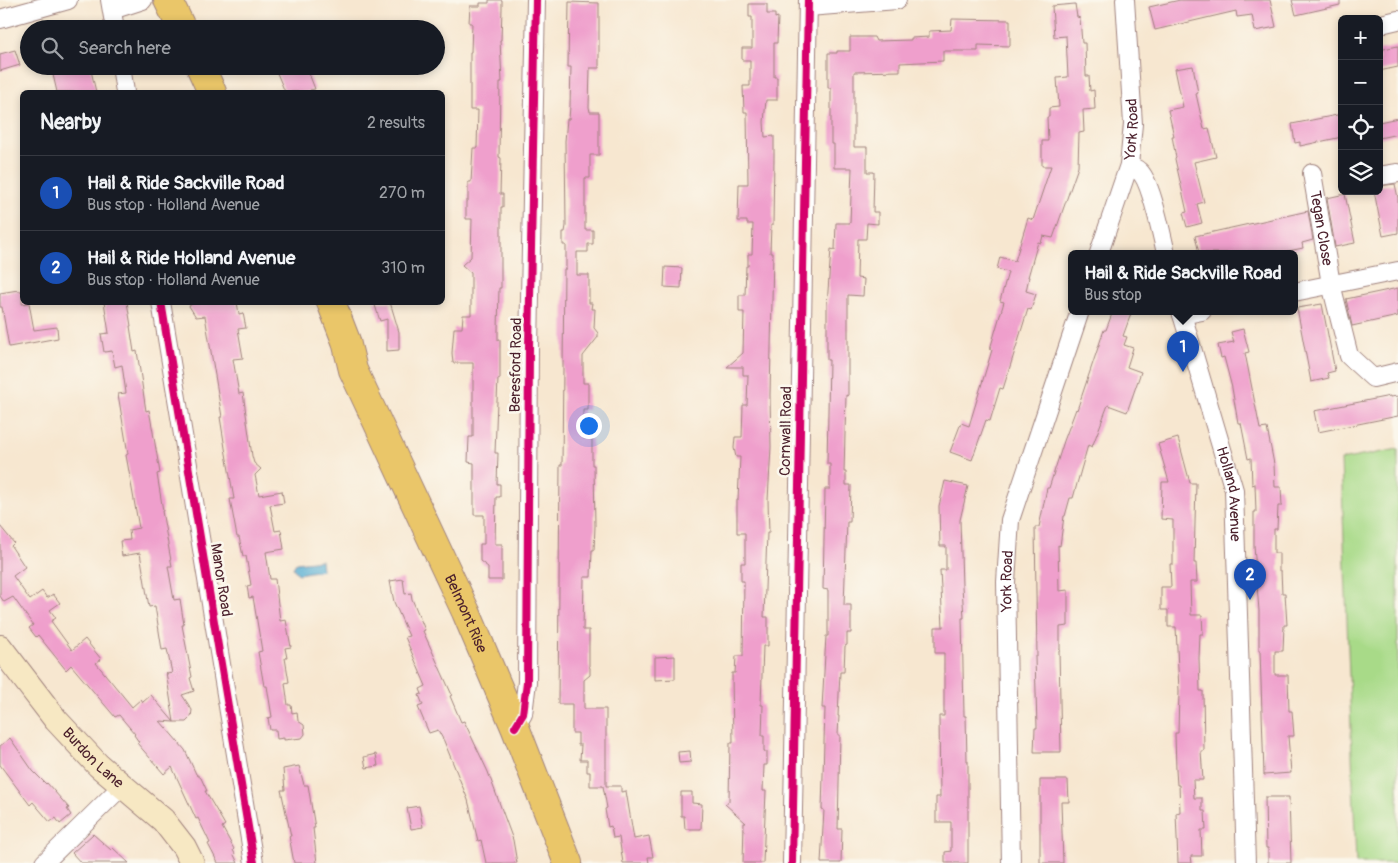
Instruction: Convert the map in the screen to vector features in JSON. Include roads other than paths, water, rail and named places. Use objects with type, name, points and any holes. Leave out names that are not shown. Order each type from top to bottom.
[{"type":"highway","points":[[168,0],[178,20]]},
{"type":"highway","points":[[186,0],[196,20]]},
{"type":"highway","points":[[204,75],[211,90]]},
{"type":"highway","points":[[222,75],[230,90]]},
{"type":"highway","name":"Belmont Rise","points":[[314,305],[335,346],[353,370]]},
{"type":"highway","name":"Belmont Rise","points":[[332,305],[346,341],[353,370],[462,603],[516,727],[568,863]]},
{"type":"street","points":[[0,19],[68,0]]},
{"type":"street","points":[[113,20],[110,5],[143,0]]},
{"type":"street","name":"Beresford Road","points":[[516,727],[523,714],[527,682],[529,347],[536,0]]},
{"type":"street","points":[[808,4],[897,0]]},
{"type":"street","name":"York Road","points":[[1100,250],[1129,165],[1133,124],[1125,0]]},
{"type":"street","name":"Cornwall Road","points":[[792,863],[808,4]]},
{"type":"street","points":[[122,75],[125,90]]},
{"type":"street","points":[[1129,165],[1139,170],[1147,185],[1165,250]]},
{"type":"street","name":"Tegan Close","points":[[1312,173],[1331,284],[1349,356],[1373,378],[1398,372]]},
{"type":"street","points":[[1383,175],[1398,173]]},
{"type":"street","points":[[1298,291],[1398,271]]},
{"type":"street","name":"Manor Road","points":[[161,305],[254,863]]},
{"type":"street","name":"York Road","points":[[1011,863],[1006,582],[1010,520],[1079,315]]},
{"type":"street","name":"Holland Avenue","points":[[1182,315],[1234,490],[1246,863]]},
{"type":"street","name":"Burdon Lane","points":[[0,647],[56,720],[98,765],[164,820],[184,847],[192,863]]},
{"type":"street","points":[[44,863],[123,785]]},
{"type":"water","points":[[321,560],[322,570],[298,574],[293,568],[296,563]]},
{"type":"place","name":"Hail & Ride Sackville Road","points":[[1183,372]]},
{"type":"place","name":"Hail & Ride Holland Avenue","points":[[1250,600]]}]
